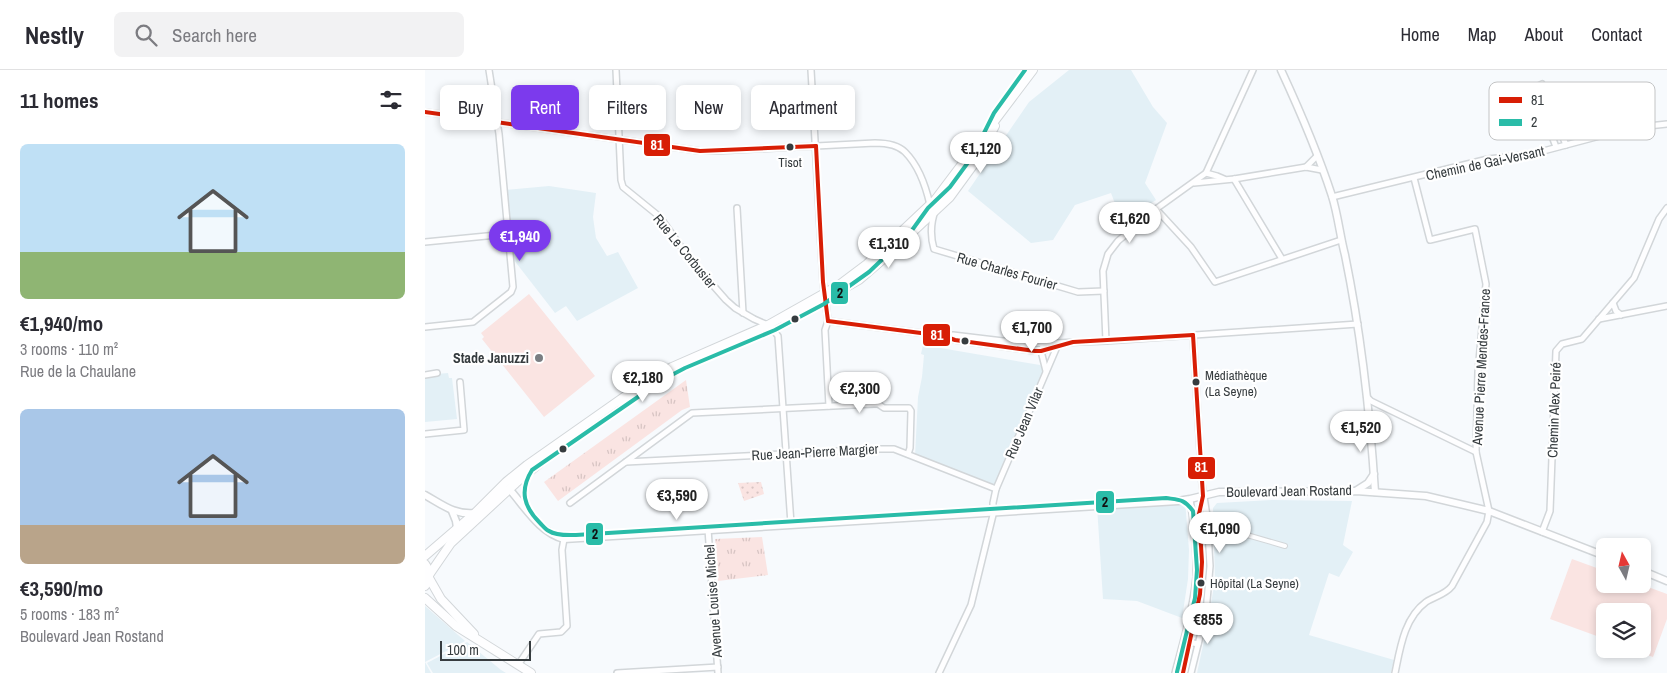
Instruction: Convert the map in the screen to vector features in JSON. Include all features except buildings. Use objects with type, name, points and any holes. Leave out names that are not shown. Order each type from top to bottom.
[{"type":"main road","points":[[425,586],[451,543],[544,459],[659,380],[859,280],[895,249],[922,222],[971,151],[1033,70]]},
{"type":"main road","points":[[825,297],[922,222],[934,206],[950,197],[968,174],[999,116]]},
{"type":"main road","points":[[425,556],[475,513],[527,464],[660,373],[770,326]]},
{"type":"main road","points":[[425,564],[432,585],[448,606],[483,642]]},
{"type":"main road","points":[[425,598],[456,626],[531,673]]},
{"type":"street","points":[[489,70],[492,85]]},
{"type":"street","name":"Rue Le Corbusier","points":[[616,70],[621,180],[623,187],[660,217],[689,258],[726,300],[743,313],[770,326]]},
{"type":"street","points":[[811,70],[828,321],[825,330],[829,406]]},
{"type":"street","points":[[1106,341],[1103,271],[1108,254],[1118,241],[1204,174],[1212,162],[1253,70]]},
{"type":"street","points":[[1281,70],[1332,197],[1358,324],[1375,492]]},
{"type":"street","points":[[425,112],[440,114]]},
{"type":"street","points":[[501,122],[716,152],[887,143],[905,151],[919,173],[934,206]]},
{"type":"street","points":[[425,327],[473,322],[511,292],[513,287],[499,130]]},
{"type":"street","points":[[1553,140],[1556,147]]},
{"type":"street","points":[[1564,140],[1566,144]]},
{"type":"street","name":"Chemin de Gai-Versant","points":[[1332,197],[1487,159],[1532,154],[1582,140]]},
{"type":"street","points":[[1306,167],[1317,156]]},
{"type":"street","points":[[1212,162],[1217,176]]},
{"type":"street","points":[[1194,183],[1234,179],[1306,167],[1322,170]]},
{"type":"street","points":[[1204,174],[1217,176],[1225,180]]},
{"type":"street","points":[[1204,174],[1211,181]]},
{"type":"street","name":"Avenue Pierre Mendes-France","points":[[1414,178],[1430,240],[1475,229],[1480,248],[1486,284],[1486,298],[1478,372],[1476,452],[1489,511]]},
{"type":"street","points":[[1234,179],[1282,259]]},
{"type":"street","points":[[737,208],[743,313]]},
{"type":"street","name":"Chemin Alex Peiré","points":[[1542,532],[1550,511],[1557,348],[1562,344],[1582,339],[1634,278],[1659,219],[1667,208]]},
{"type":"street","points":[[1157,209],[1191,247],[1215,282],[1341,240]]},
{"type":"street","name":"Rue Charles Fourier","points":[[922,222],[934,248],[1078,292],[1104,291]]},
{"type":"street","points":[[425,242],[507,234]]},
{"type":"street","points":[[1613,303],[1621,315]]},
{"type":"street","points":[[1599,320],[1667,306]]},
{"type":"street","points":[[828,321],[1041,351],[1073,342]]},
{"type":"street","points":[[944,336],[953,335],[1012,342],[1048,343],[1106,341],[1358,324]]},
{"type":"street","points":[[770,326],[778,336],[779,344],[791,524]]},
{"type":"street","points":[[1191,673],[1206,612],[1211,566],[1210,544],[1203,496],[1193,335]]},
{"type":"street","points":[[1048,343],[1056,347]]},
{"type":"street","points":[[1041,351],[1048,343]]},
{"type":"street","name":"Rue Jean Vilar","points":[[939,673],[971,605],[993,514],[996,489],[1056,347]]},
{"type":"street","points":[[1041,351],[1046,372]]},
{"type":"street","points":[[425,374],[437,374]]},
{"type":"street","points":[[425,434],[465,430],[460,382]]},
{"type":"street","points":[[1366,396],[1371,401],[1476,452]]},
{"type":"street","points":[[570,503],[692,413],[874,404],[879,404],[884,408],[909,408],[911,417],[910,448],[908,454]]},
{"type":"street","points":[[1368,413],[1372,408],[1388,408]]},
{"type":"street","name":"Rue Jean-Pierre Margier","points":[[625,462],[878,448],[894,449],[996,489]]},
{"type":"street","points":[[509,490],[509,483],[526,468],[527,464]]},
{"type":"street","points":[[1356,491],[1368,484],[1374,474]]},
{"type":"street","points":[[500,489],[505,488],[509,490],[545,530],[564,539],[562,550],[567,626],[561,632],[539,634],[518,664]]},
{"type":"street","name":"Boulevard Jean Rostand","points":[[564,539],[791,524],[993,514],[1190,499],[1219,492],[1375,492],[1426,496],[1489,511]]},
{"type":"street","points":[[425,495],[452,511],[463,514],[475,513]]},
{"type":"street","points":[[1175,673],[1184,640],[1195,578],[1196,551],[1190,499]]},
{"type":"street","points":[[452,511],[457,521],[457,528]]},
{"type":"street","points":[[1395,673],[1408,626],[1425,603],[1447,592],[1452,586],[1487,522],[1489,511],[1596,553]]},
{"type":"street","name":"Avenue Louise Michel","points":[[708,530],[718,670]]},
{"type":"street","points":[[1240,533],[1285,546]]},
{"type":"street","points":[[1651,574],[1667,581]]},
{"type":"street","points":[[1184,640],[1198,644]]},
{"type":"street","points":[[617,673],[718,670]]},
{"type":"shaded area","points":[[1069,70],[1131,70],[1153,107],[1167,123],[1145,183],[1156,200],[1122,222],[1111,193],[1075,205],[1053,240],[1031,243],[968,191],[1029,102]]},
{"type":"shaded area","points":[[549,186],[596,193],[593,217],[596,238],[607,256],[618,252],[638,288],[577,321],[566,306],[555,313],[510,255],[504,190]]},
{"type":"shaded area","points":[[923,345],[1040,365],[1046,372],[996,489],[915,456],[918,397],[924,355],[921,354]]},
{"type":"shaded area","points":[[448,373],[449,378],[452,378],[457,419],[425,422],[425,375]]},
{"type":"shaded area","points":[[1185,500],[1189,550],[1188,579],[1182,618],[1137,601],[1103,599],[1097,506]]},
{"type":"shaded area","points":[[1272,500],[1352,501],[1343,545],[1353,552],[1339,577],[1329,573],[1309,635],[1394,660],[1391,673],[1197,673],[1215,580],[1213,508],[1217,503]]},
{"type":"shaded area","points":[[425,606],[465,641],[425,662]]},
{"type":"shaded area","points":[[467,642],[506,673],[433,673],[427,663]]},
{"type":"shaded area","points":[[425,662],[431,673],[425,673]]},
{"type":"green space","name":"Stade Januzzi","points":[[529,294],[595,376],[544,417],[482,339],[484,337],[481,333]]},
{"type":"green space","points":[[686,380],[690,407],[682,410],[558,501],[544,482]]},
{"type":"green space","points":[[761,482],[764,494],[744,501],[738,483]]},
{"type":"green space","points":[[762,537],[768,575],[718,581],[715,539]]},
{"type":"green space","points":[[1572,559],[1596,568],[1596,593],[1651,593],[1651,588],[1667,594],[1667,619],[1653,657],[1651,656],[1651,603],[1596,603],[1596,636],[1550,619]]},
{"type":"transit line","name":"2","points":[[1025,70],[994,113],[972,157],[950,187],[928,208],[910,233],[869,272],[824,304],[775,330],[685,368],[664,379],[532,470],[526,485],[525,498],[530,511],[546,529],[552,533],[562,535],[1166,498],[1178,500],[1187,504],[1193,511],[1197,570],[1195,598],[1177,672]]},
{"type":"transit line","name":"81","points":[[425,112],[700,151],[816,146]]},
{"type":"transit line","name":"81","points":[[816,146],[823,282],[828,321]]},
{"type":"transit line","name":"81","points":[[828,321],[944,336],[955,340],[1035,351],[1073,342],[1193,335]]},
{"type":"transit line","name":"81","points":[[1183,673],[1200,594],[1202,562],[1199,514],[1203,496],[1193,335]]},
{"type":"place","name":"Tisot","points":[[790,147]]},
{"type":"place","name":"Stade Januzzi","points":[[539,358]]},
{"type":"place","name":"Médiathèque (La Seyne)","points":[[1196,382]]},
{"type":"place","name":"Hôpital (La Seyne)","points":[[1201,583]]}]
